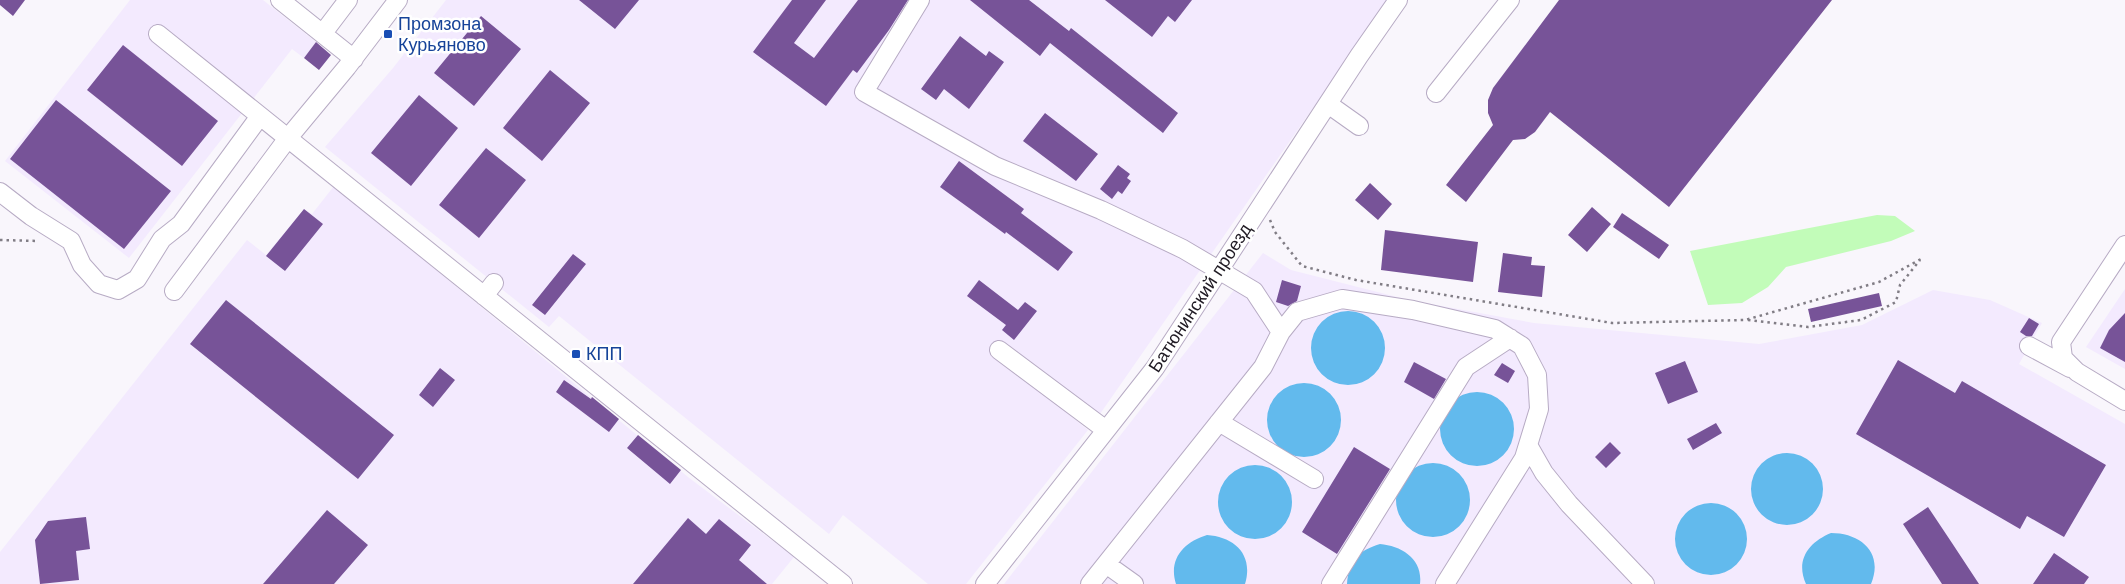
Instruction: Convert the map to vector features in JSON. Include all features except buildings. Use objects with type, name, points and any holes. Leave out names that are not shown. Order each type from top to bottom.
[{"type":"street","points":[[280,0],[354,59]]},
{"type":"street","points":[[323,33],[348,0]]},
{"type":"street","points":[[174,291],[288,138],[354,59],[398,0]]},
{"type":"street","points":[[920,0],[864,92],[995,166],[1183,249],[1254,291],[1281,332]]},
{"type":"street","name":"Батюнинский проезд","points":[[985,584],[1155,368],[1398,0]]},
{"type":"street","points":[[1436,93],[1510,0]]},
{"type":"street","points":[[158,34],[288,138],[328,159],[489,289],[843,584]]},
{"type":"street","points":[[1328,104],[1359,126]]},
{"type":"street","points":[[0,192],[31,216],[71,240],[82,265],[99,284],[118,290],[137,279],[162,240],[181,224],[260,116]]},
{"type":"street","points":[[2078,372],[2063,358],[2061,342],[2125,246]]},
{"type":"street","points":[[1090,584],[1263,367],[1281,332],[1297,312],[1342,299],[1413,310],[1495,329],[1522,346],[1537,375],[1539,409],[1524,458],[1444,584]]},
{"type":"street","points":[[1331,584],[1466,367],[1510,338]]},
{"type":"street","points":[[2029,346],[2078,372],[2125,401]]},
{"type":"street","points":[[999,350],[1106,430]]},
{"type":"street","points":[[1219,422],[1314,479]]},
{"type":"street","points":[[1528,445],[1544,473],[1569,504],[1617,552],[1645,584]]},
{"type":"street","points":[[1106,564],[1134,584]]},
{"type":"path","points":[[1262,204],[1275,232],[1302,266],[1356,280],[1612,324],[1745,320],[1808,327],[1861,320],[1896,302],[1900,285],[1920,259],[1879,282],[1745,320]]},
{"type":"path","points":[[0,240],[43,240]]},
{"type":"shaded area","points":[[130,0],[263,0],[316,42],[304,58],[292,49],[129,258],[5,161]]},
{"type":"shaded area","points":[[446,0],[1388,0],[1100,414],[1003,345],[996,356],[1088,430],[966,584],[928,584],[843,515],[829,534],[559,316],[549,327],[325,147],[393,68]]},
{"type":"shaded area","points":[[334,186],[688,477],[794,557],[772,584],[0,584],[0,552],[247,240],[266,255],[304,209],[312,214]]},
{"type":"shaded area","points":[[1263,253],[1291,270],[1409,300],[1534,323],[1759,344],[1862,325],[1933,290],[1990,300],[2042,323],[2019,364],[2125,424],[2125,584],[1004,584]]},
{"type":"shaded area","points":[[2125,289],[2125,369],[2086,347]]},
{"type":"green space","points":[[1877,215],[1895,216],[1915,231],[1891,241],[1786,267],[1768,287],[1742,303],[1708,305],[1690,251]]},
{"type":"water","points":[[1348,311],[1362,314],[1374,322],[1382,334],[1385,348],[1382,362],[1374,374],[1362,382],[1348,385],[1334,382],[1322,374],[1314,362],[1311,348],[1314,334],[1322,322],[1334,314]]},
{"type":"water","points":[[1304,383],[1318,386],[1330,394],[1338,406],[1341,420],[1338,434],[1330,446],[1318,454],[1304,457],[1290,454],[1278,446],[1270,434],[1267,420],[1270,406],[1278,394],[1290,386]]},
{"type":"water","points":[[1477,392],[1491,395],[1503,403],[1511,415],[1514,429],[1511,443],[1503,455],[1491,463],[1477,466],[1463,463],[1451,455],[1443,443],[1440,429],[1443,415],[1451,403],[1463,395]]},
{"type":"water","points":[[1794,453],[1813,463],[1821,475],[1823,489],[1821,503],[1813,515],[1801,523],[1780,525],[1761,515],[1753,503],[1751,482],[1761,463],[1773,455]]},
{"type":"water","points":[[1433,463],[1447,466],[1459,474],[1467,486],[1470,500],[1467,514],[1459,526],[1447,534],[1433,537],[1419,534],[1407,526],[1399,514],[1396,500],[1399,486],[1407,474],[1419,466]]},
{"type":"water","points":[[1255,465],[1269,468],[1281,476],[1289,488],[1292,502],[1289,516],[1281,528],[1269,536],[1255,539],[1241,536],[1229,528],[1221,516],[1218,502],[1221,488],[1229,476],[1241,468]]},
{"type":"water","points":[[1718,503],[1737,513],[1745,525],[1747,539],[1745,553],[1737,565],[1725,573],[1704,575],[1685,565],[1677,553],[1675,532],[1685,513],[1697,505]]},
{"type":"water","points":[[1831,533],[1852,537],[1867,547],[1872,554],[1874,563],[1871,584],[1806,584],[1802,567],[1806,553],[1816,541]]},
{"type":"water","points":[[1207,535],[1226,539],[1240,549],[1247,564],[1245,584],[1176,584],[1174,567],[1176,559],[1191,542]]},
{"type":"water","points":[[1380,544],[1396,548],[1409,555],[1418,567],[1420,584],[1347,584],[1350,569],[1360,553]]},
{"type":"place","name":"Промзона Курьяново","points":[[388,34]]},
{"type":"place","name":"КПП","points":[[576,354]]}]
